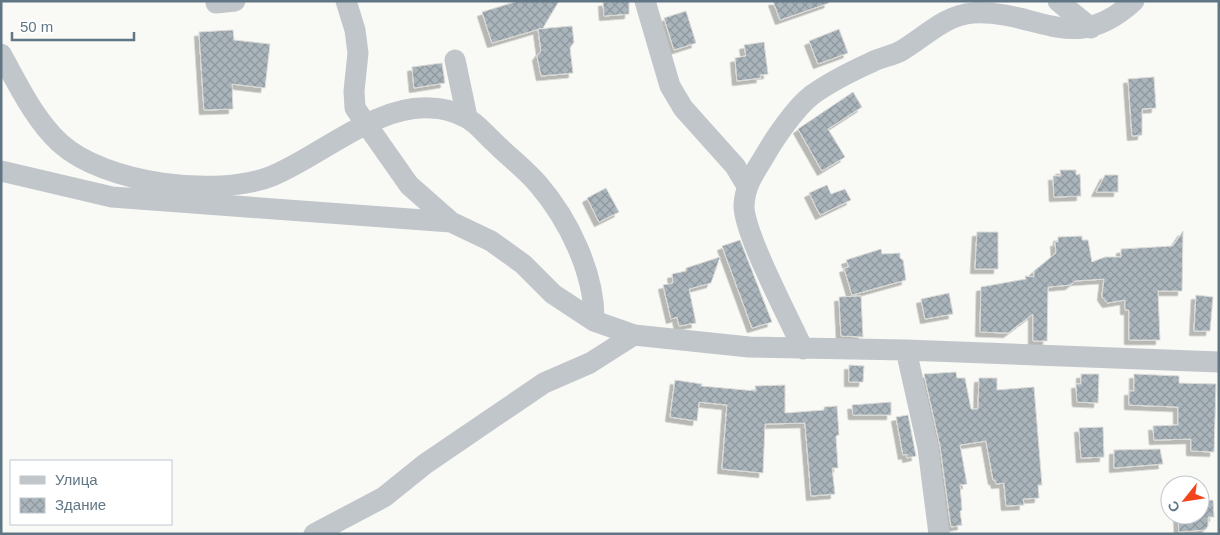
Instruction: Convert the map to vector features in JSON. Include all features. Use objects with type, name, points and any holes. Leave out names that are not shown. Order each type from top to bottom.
[{"type":"street","points":[[346,1],[355,30],[358,53],[354,91],[355,108],[409,185],[452,222],[499,247],[523,264],[553,294],[594,321],[634,335],[749,347],[906,350],[1219,362]]},
{"type":"street","points":[[645,1],[670,86],[683,108],[735,166],[746,186]]},
{"type":"street","points":[[1058,1],[1090,28]]},
{"type":"street","points":[[803,349],[753,238],[744,208],[746,186],[775,137],[811,95],[874,61],[898,53],[925,37],[940,23],[971,14],[1006,14],[1068,30],[1090,28],[1106,21],[1134,1]]},
{"type":"street","points":[[1,54],[34,111],[61,144],[91,163],[155,183],[192,187],[228,186],[272,176],[366,125],[390,114],[418,108],[433,108],[467,118],[527,171],[552,201],[574,242],[590,281],[594,304],[594,321]]},
{"type":"street","points":[[454,60],[467,118]]},
{"type":"street","points":[[1,171],[112,197],[452,222]]},
{"type":"street","points":[[314,534],[384,497],[425,464],[544,383],[590,363],[634,335]]},
{"type":"street","points":[[906,350],[928,448],[939,534]]},
{"type":"building","points":[[518,1],[559,1],[543,28],[492,43],[482,12]]},
{"type":"building","points":[[629,1],[629,14],[604,16],[603,2]]},
{"type":"building","points":[[773,1],[828,1],[829,3],[780,20]]},
{"type":"building","points":[[686,11],[696,43],[674,50],[664,18]]},
{"type":"building","points":[[572,26],[574,42],[570,48],[573,73],[541,76],[537,56],[541,51],[538,29]]},
{"type":"building","points":[[839,29],[848,53],[818,64],[809,41]]},
{"type":"building","points":[[233,30],[234,40],[270,44],[265,88],[232,84],[233,109],[204,110],[199,32]]},
{"type":"building","points":[[764,42],[768,74],[760,75],[761,78],[737,81],[735,58],[746,56],[744,45]]},
{"type":"building","points":[[442,63],[445,83],[414,88],[412,67]]},
{"type":"building","points":[[1154,77],[1156,108],[1142,109],[1142,135],[1132,136],[1128,79]]},
{"type":"building","points":[[853,92],[862,107],[828,129],[845,157],[822,171],[798,129]]},
{"type":"building","points":[[1060,170],[1076,170],[1076,175],[1080,174],[1081,196],[1054,197],[1053,176],[1061,176]]},
{"type":"building","points":[[1105,175],[1118,175],[1118,192],[1096,192]]},
{"type":"building","points":[[827,185],[831,194],[845,189],[851,200],[820,215],[809,193]]},
{"type":"building","points":[[606,188],[619,212],[599,222],[587,198]]},
{"type":"building","points":[[1183,231],[1182,291],[1158,291],[1160,340],[1129,340],[1129,310],[1125,310],[1125,300],[1107,303],[1102,296],[1104,279],[1075,281],[1070,285],[1048,287],[1047,341],[1033,341],[1033,314],[1008,333],[980,332],[981,287],[1026,279],[1025,276],[1034,277],[1034,271],[1056,253],[1055,242],[1058,242],[1058,237],[1082,236],[1082,240],[1088,240],[1092,262],[1105,257],[1121,257],[1121,249],[1173,246]]},
{"type":"building","points":[[977,232],[998,232],[998,269],[975,269]]},
{"type":"building","points":[[740,240],[772,322],[752,328],[722,246]]},
{"type":"building","points":[[881,249],[882,254],[900,253],[906,280],[852,295],[844,268],[849,267],[846,260]]},
{"type":"building","points":[[720,257],[711,283],[689,289],[696,323],[679,326],[677,317],[671,319],[663,285],[673,283],[672,274],[686,271],[686,268]]},
{"type":"building","points":[[949,293],[953,314],[925,319],[921,299]]},
{"type":"building","points":[[1196,295],[1213,297],[1210,331],[1194,331]]},
{"type":"building","points":[[861,296],[863,337],[841,336],[839,297]]},
{"type":"building","points":[[849,365],[864,366],[863,382],[849,382]]},
{"type":"building","points":[[956,372],[957,378],[965,378],[971,409],[978,409],[979,378],[997,378],[997,390],[1034,387],[1042,485],[1038,485],[1039,498],[1023,499],[1024,505],[1006,506],[1004,483],[996,484],[995,480],[993,480],[986,441],[960,445],[967,484],[960,485],[962,525],[951,527],[940,446],[924,374]]},
{"type":"building","points":[[1081,374],[1099,374],[1098,403],[1077,402],[1076,384],[1081,384]]},
{"type":"building","points":[[1134,374],[1179,376],[1179,383],[1216,384],[1214,452],[1191,451],[1191,439],[1154,440],[1153,426],[1178,425],[1178,407],[1129,405],[1129,391],[1134,391]]},
{"type":"building","points":[[675,380],[702,384],[701,386],[756,391],[755,386],[785,385],[785,413],[824,410],[824,407],[837,406],[839,435],[836,436],[838,468],[832,468],[835,494],[811,496],[805,423],[765,424],[763,473],[722,469],[727,405],[699,402],[697,421],[670,417]]},
{"type":"building","points":[[891,402],[891,415],[853,415],[852,405]]},
{"type":"building","points":[[908,415],[916,456],[907,458],[907,454],[903,455],[896,417]]},
{"type":"building","points":[[1103,427],[1104,457],[1081,458],[1079,428]]},
{"type":"building","points":[[1160,449],[1163,464],[1114,468],[1114,450]]},
{"type":"building","points":[[1210,500],[1213,500],[1214,517],[1210,517]]},
{"type":"building","points":[[1179,525],[1208,525],[1205,530],[1179,532]]}]
